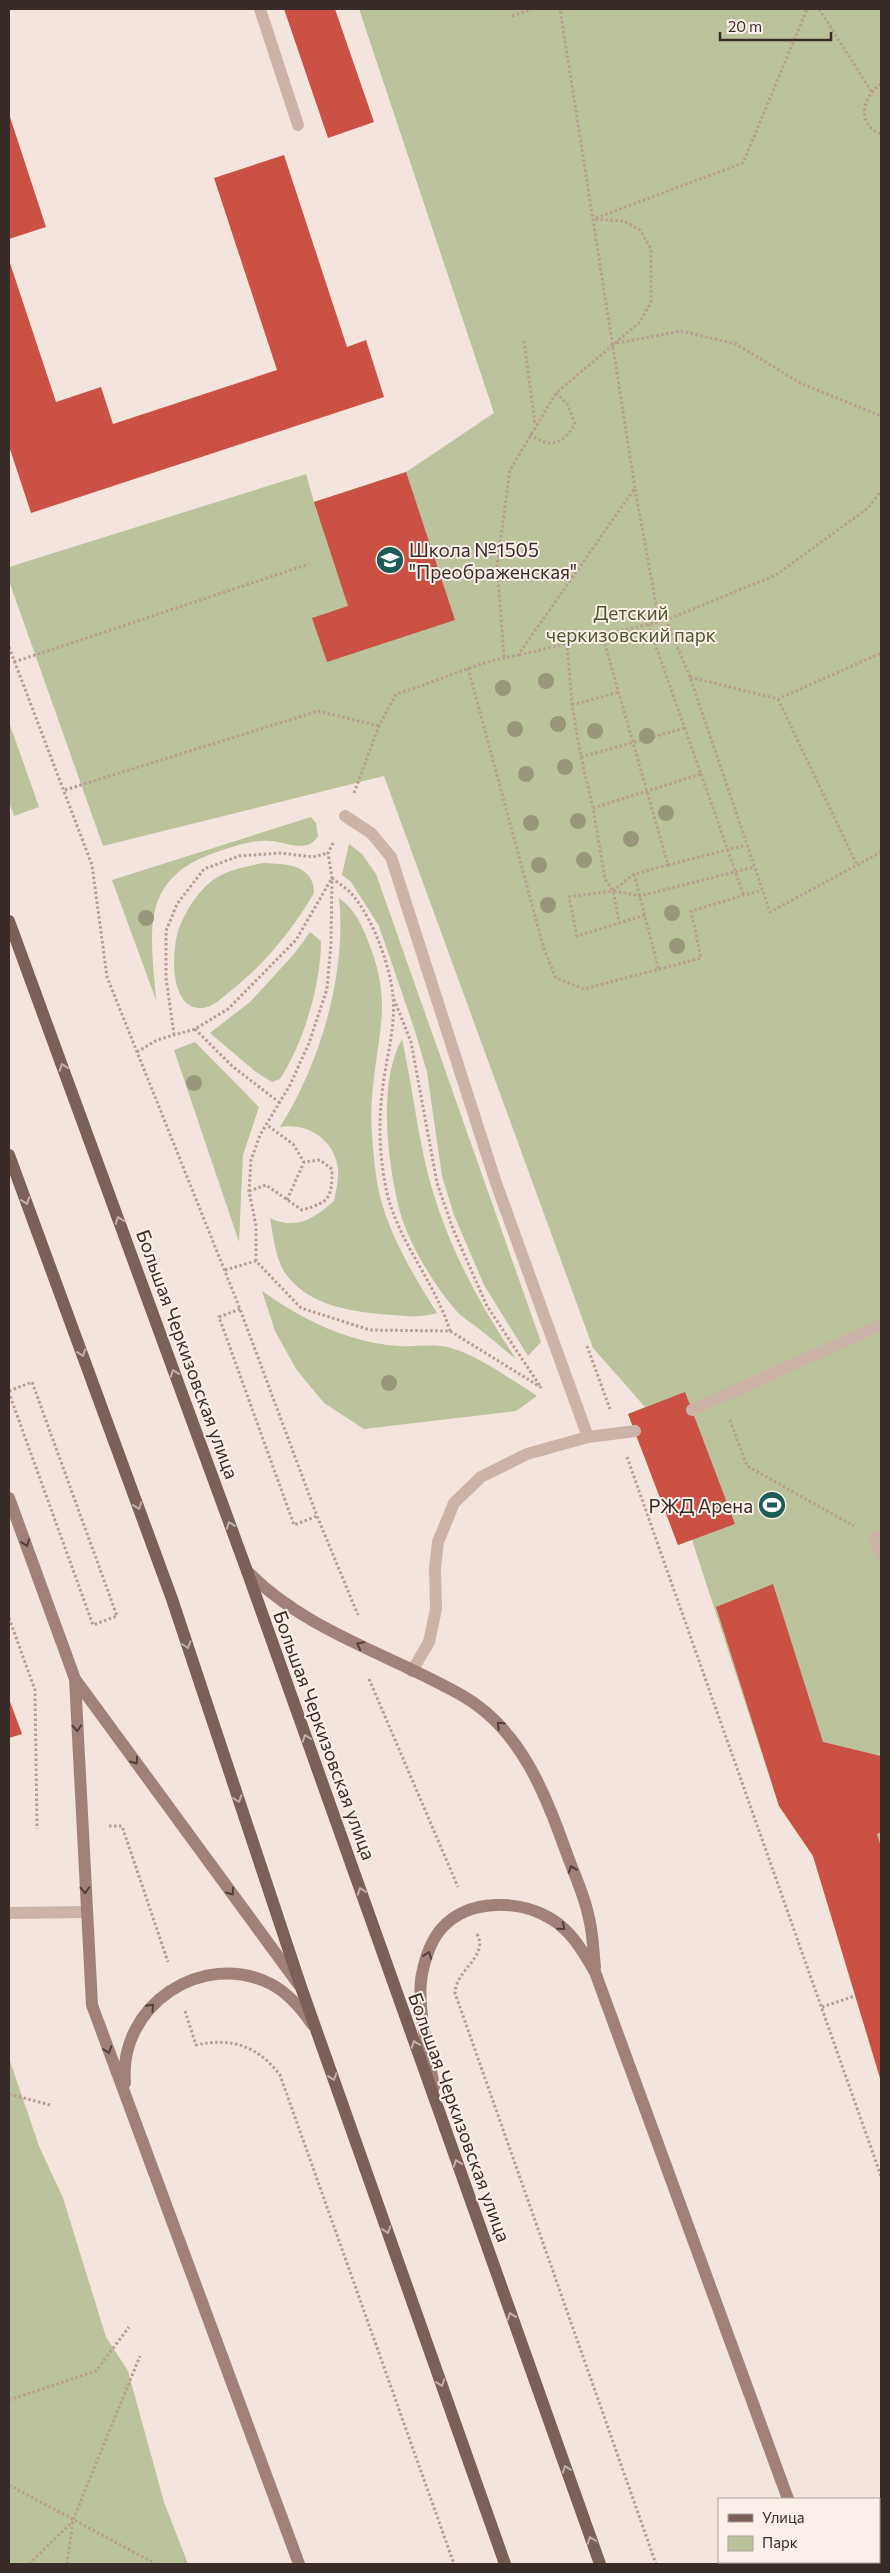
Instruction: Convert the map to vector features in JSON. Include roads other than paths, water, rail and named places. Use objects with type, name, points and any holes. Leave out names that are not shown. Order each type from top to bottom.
[{"type":"main road","name":"Большая Черкизовская улица","points":[[9,921],[247,1571],[600,2564]]},
{"type":"main road","points":[[9,1155],[172,1599],[301,1987],[506,2564]]},
{"type":"street","points":[[9,1498],[75,1679],[301,1987]]},
{"type":"street","points":[[247,1571],[266,1590],[286,1604],[463,1696],[488,1713],[509,1734],[531,1769],[554,1818],[589,1915],[595,1972]]},
{"type":"street","points":[[75,1679],[92,2005],[299,2564]]},
{"type":"street","points":[[437,2107],[423,2014],[422,1977],[427,1957],[442,1928],[468,1911],[487,1906],[509,1904],[532,1910],[553,1920],[574,1937],[595,1972],[788,2498]]},
{"type":"street","points":[[126,2100],[123,2067],[132,2034],[150,2006],[177,1985],[207,1974],[240,1974],[271,1984],[298,2004],[317,2031]]},
{"type":"lane","points":[[260,9],[298,126]]},
{"type":"lane","points":[[345,816],[371,834],[391,857],[496,1183],[588,1437]]},
{"type":"lane","points":[[692,1410],[881,1325]]},
{"type":"lane","points":[[412,1671],[429,1642],[436,1609],[435,1568],[438,1542],[454,1503],[481,1477],[527,1454],[588,1437],[619,1435],[635,1431]]},
{"type":"lane","points":[[878,1537],[881,1554]]},
{"type":"lane","points":[[9,1913],[86,1912]]},
{"type":"place","name":"Школа №1505 \"Преображенская\"","points":[[390,560]]},
{"type":"place","name":"РЖД Арена","points":[[772,1505]]},
{"type":"park label","name":"Детский черкизовский парк","points":[[631,623]]}]
